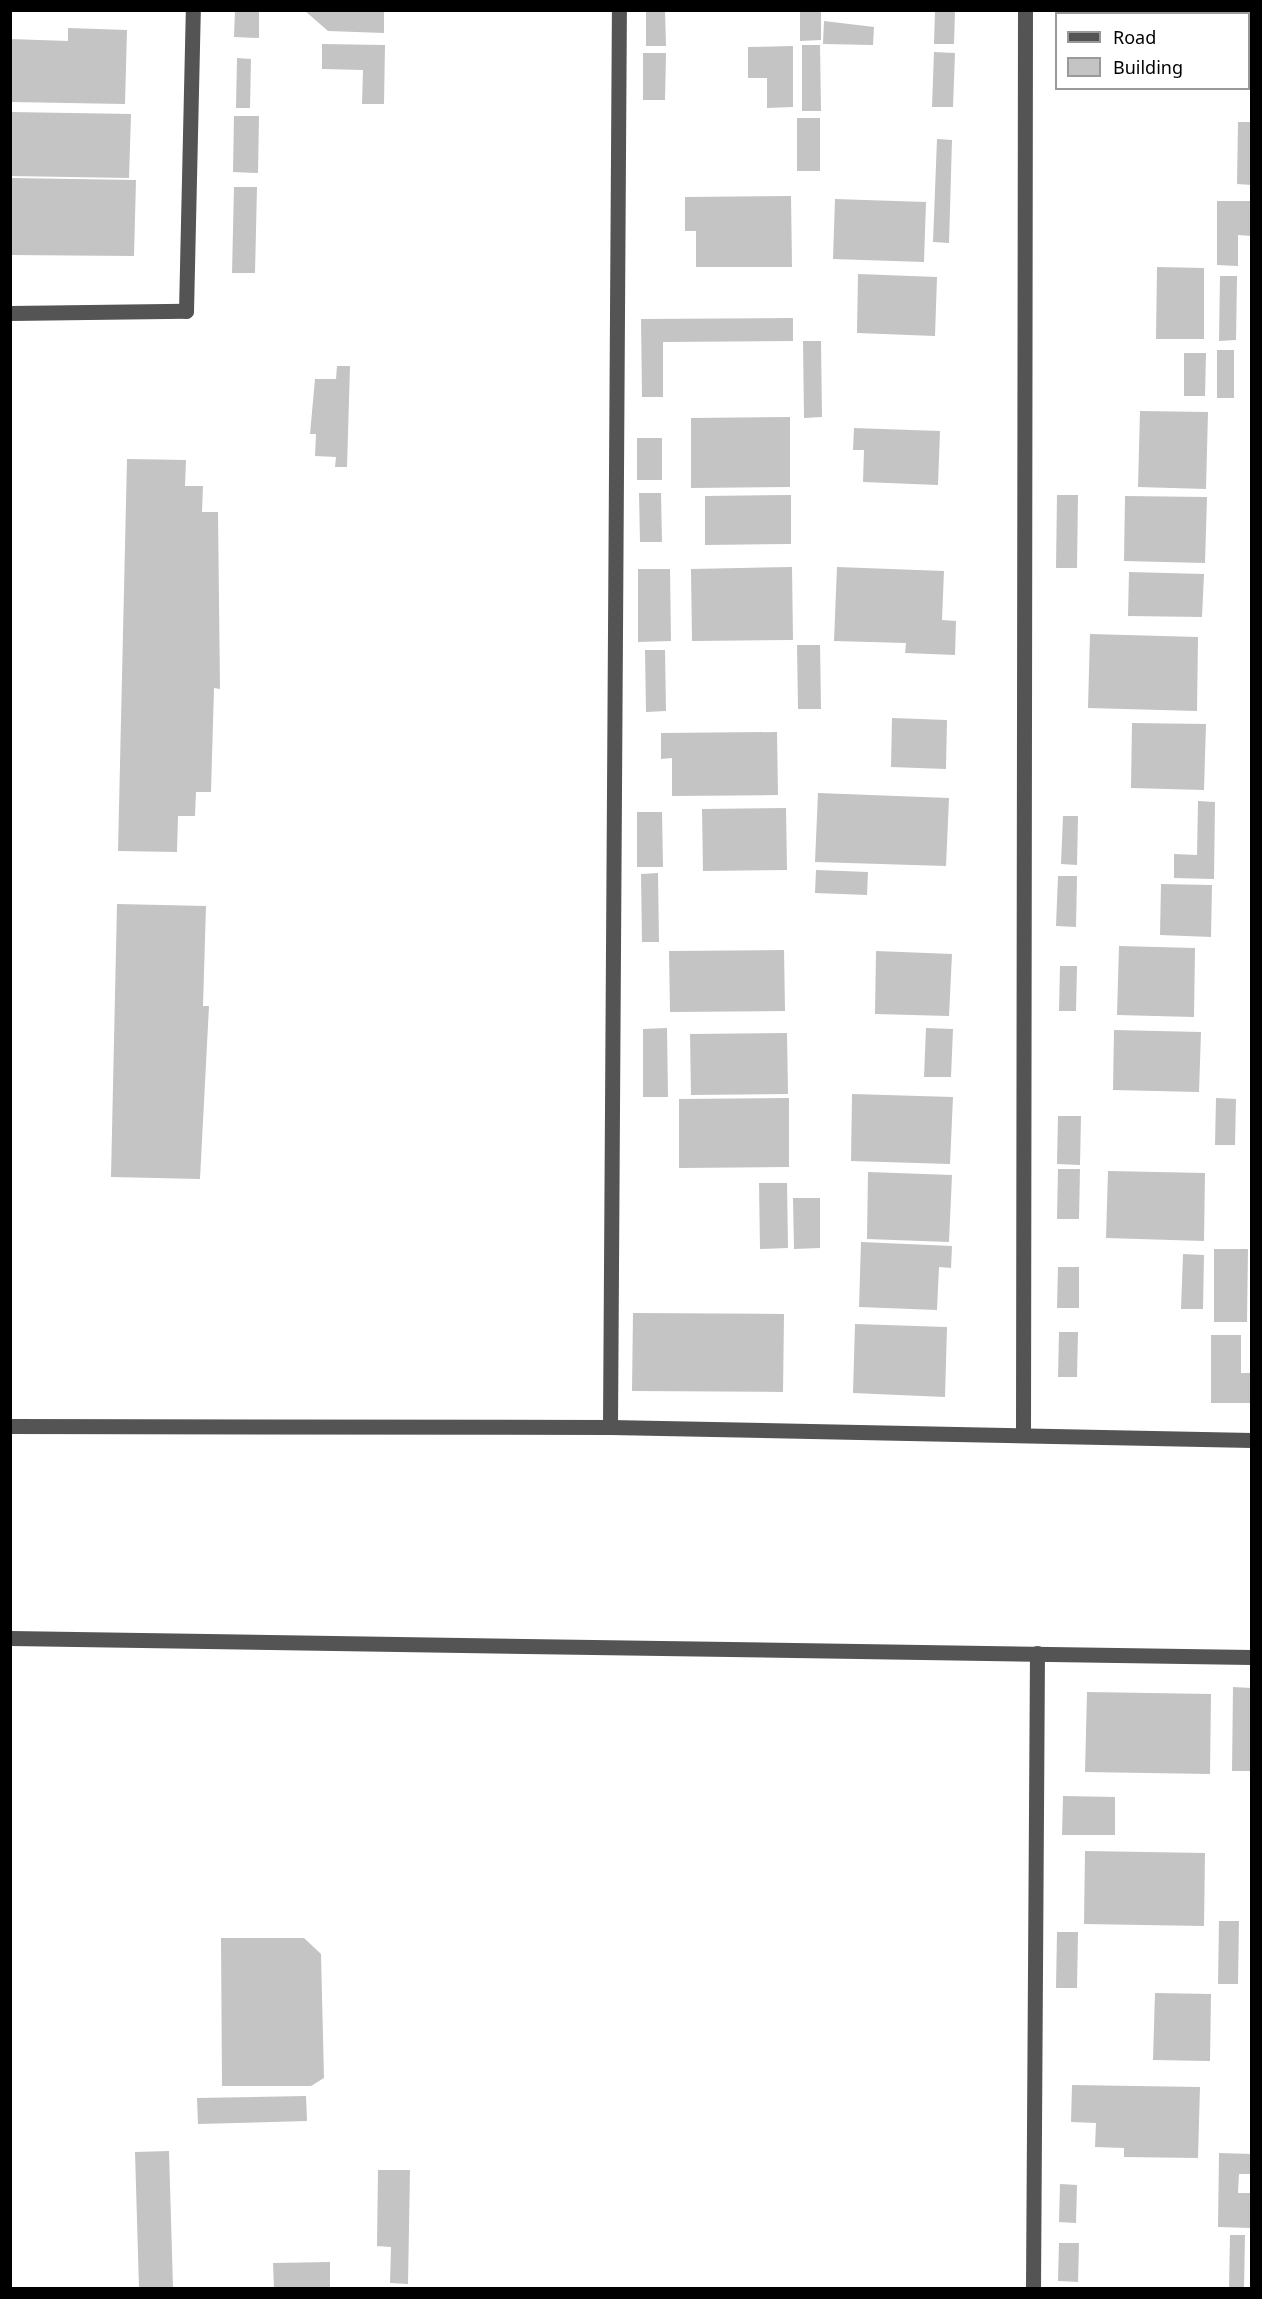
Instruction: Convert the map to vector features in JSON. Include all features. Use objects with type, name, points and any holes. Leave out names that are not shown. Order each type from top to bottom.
[{"type":"street","points":[[10,312],[186,311],[193,10]]},
{"type":"street","points":[[610,1427],[619,10]]},
{"type":"street","points":[[1023,1435],[1025,10]]},
{"type":"street","points":[[10,1426],[610,1427],[1251,1440]]},
{"type":"street","points":[[10,1638],[1251,1657]]},
{"type":"street","points":[[1033,2289],[1037,1653]]},
{"type":"building","points":[[235,10],[259,10],[259,38],[234,37]]},
{"type":"building","points":[[304,10],[384,10],[384,33],[328,31]]},
{"type":"building","points":[[646,10],[665,10],[666,46],[646,46]]},
{"type":"building","points":[[800,10],[821,10],[821,40],[800,41]]},
{"type":"building","points":[[935,10],[955,10],[954,44],[934,44]]},
{"type":"building","points":[[1234,10],[1252,10],[1252,41],[1250,12]]},
{"type":"building","points":[[824,21],[874,27],[873,45],[823,44]]},
{"type":"building","points":[[68,28],[127,30],[125,104],[10,102],[10,39],[68,41]]},
{"type":"building","points":[[322,44],[385,45],[384,104],[362,104],[363,70],[322,69]]},
{"type":"building","points":[[802,45],[820,45],[821,111],[802,111]]},
{"type":"building","points":[[793,46],[793,107],[767,108],[767,78],[748,78],[748,47]]},
{"type":"building","points":[[934,52],[955,53],[953,107],[932,107]]},
{"type":"building","points":[[643,53],[666,53],[665,100],[643,100]]},
{"type":"building","points":[[237,58],[251,59],[250,108],[236,108]]},
{"type":"building","points":[[10,112],[131,114],[129,178],[10,176]]},
{"type":"building","points":[[234,116],[259,116],[258,173],[233,172]]},
{"type":"building","points":[[797,118],[820,118],[820,171],[797,171]]},
{"type":"building","points":[[1238,122],[1252,122],[1252,185],[1237,184]]},
{"type":"building","points":[[937,139],[952,140],[949,243],[933,242]]},
{"type":"building","points":[[10,178],[136,180],[134,256],[10,255]]},
{"type":"building","points":[[234,187],[257,187],[255,273],[232,273]]},
{"type":"building","points":[[791,196],[792,267],[696,267],[696,231],[685,231],[685,197]]},
{"type":"building","points":[[835,199],[926,202],[924,262],[833,259]]},
{"type":"building","points":[[1217,201],[1252,201],[1252,236],[1238,235],[1238,266],[1217,265]]},
{"type":"building","points":[[1157,267],[1204,268],[1204,339],[1156,339]]},
{"type":"building","points":[[858,274],[937,277],[935,336],[857,333]]},
{"type":"building","points":[[1220,276],[1237,276],[1236,340],[1219,341]]},
{"type":"building","points":[[793,318],[793,341],[663,342],[663,397],[642,397],[641,319]]},
{"type":"building","points":[[803,341],[821,341],[822,417],[804,418]]},
{"type":"building","points":[[1217,350],[1234,350],[1234,398],[1217,398]]},
{"type":"building","points":[[1184,353],[1206,353],[1205,396],[1184,396]]},
{"type":"building","points":[[337,366],[350,366],[347,467],[335,467],[336,457],[315,456],[316,434],[310,434],[315,379],[336,379]]},
{"type":"building","points":[[1140,411],[1208,412],[1206,489],[1138,487]]},
{"type":"building","points":[[790,417],[790,487],[691,488],[691,418]]},
{"type":"building","points":[[854,428],[940,431],[938,485],[863,482],[864,450],[853,450]]},
{"type":"building","points":[[637,438],[662,438],[662,480],[637,480]]},
{"type":"building","points":[[127,459],[186,460],[185,486],[203,486],[202,512],[218,512],[220,689],[214,688],[211,792],[196,792],[195,816],[178,816],[177,852],[118,851]]},
{"type":"building","points":[[639,493],[661,493],[662,542],[640,542]]},
{"type":"building","points":[[791,495],[791,544],[705,545],[705,496]]},
{"type":"building","points":[[1057,495],[1078,495],[1077,568],[1056,568]]},
{"type":"building","points":[[1125,496],[1207,497],[1205,563],[1124,561]]},
{"type":"building","points":[[792,567],[793,640],[692,641],[691,569]]},
{"type":"building","points":[[837,567],[944,571],[942,620],[956,621],[955,655],[905,653],[906,643],[834,641]]},
{"type":"building","points":[[638,569],[670,569],[671,641],[638,642]]},
{"type":"building","points":[[1129,572],[1204,574],[1202,617],[1128,616]]},
{"type":"building","points":[[1090,634],[1198,637],[1197,711],[1088,708]]},
{"type":"building","points":[[797,645],[820,645],[821,709],[798,709]]},
{"type":"building","points":[[645,650],[665,650],[666,711],[646,712]]},
{"type":"building","points":[[892,718],[947,720],[946,769],[891,767]]},
{"type":"building","points":[[1132,723],[1206,724],[1204,790],[1131,788]]},
{"type":"building","points":[[777,732],[778,795],[672,796],[672,758],[661,759],[661,733]]},
{"type":"building","points":[[818,793],[949,798],[946,866],[815,862]]},
{"type":"building","points":[[1198,801],[1215,802],[1214,879],[1174,878],[1174,854],[1197,855]]},
{"type":"building","points":[[786,808],[787,870],[703,871],[702,809]]},
{"type":"building","points":[[637,812],[662,812],[663,867],[637,867]]},
{"type":"building","points":[[1063,816],[1078,816],[1077,865],[1061,864]]},
{"type":"building","points":[[816,870],[868,872],[867,895],[815,893]]},
{"type":"building","points":[[658,873],[659,942],[642,942],[641,874]]},
{"type":"building","points":[[1058,876],[1077,876],[1076,927],[1056,926]]},
{"type":"building","points":[[1161,884],[1212,885],[1211,937],[1160,935]]},
{"type":"building","points":[[117,904],[206,906],[203,1006],[209,1006],[200,1179],[111,1177]]},
{"type":"building","points":[[1119,946],[1195,948],[1194,1017],[1117,1015]]},
{"type":"building","points":[[784,950],[785,1011],[670,1012],[669,951]]},
{"type":"building","points":[[876,951],[952,954],[949,1016],[875,1014]]},
{"type":"building","points":[[1060,966],[1077,966],[1076,1011],[1059,1011]]},
{"type":"building","points":[[667,1028],[668,1097],[643,1097],[643,1029]]},
{"type":"building","points":[[926,1028],[953,1029],[951,1077],[924,1077]]},
{"type":"building","points":[[1114,1030],[1201,1032],[1199,1092],[1113,1090]]},
{"type":"building","points":[[787,1033],[788,1094],[691,1095],[690,1034]]},
{"type":"building","points":[[852,1094],[953,1097],[950,1164],[851,1161]]},
{"type":"building","points":[[789,1098],[789,1167],[679,1168],[679,1099]]},
{"type":"building","points":[[1216,1098],[1236,1099],[1235,1145],[1215,1145]]},
{"type":"building","points":[[1058,1116],[1081,1116],[1080,1165],[1057,1164]]},
{"type":"building","points":[[1058,1169],[1080,1169],[1079,1219],[1057,1219]]},
{"type":"building","points":[[1108,1171],[1205,1173],[1204,1241],[1106,1238]]},
{"type":"building","points":[[868,1172],[952,1175],[949,1242],[867,1239]]},
{"type":"building","points":[[759,1183],[787,1183],[788,1248],[760,1249]]},
{"type":"building","points":[[793,1198],[820,1198],[820,1248],[794,1249]]},
{"type":"building","points":[[861,1242],[952,1246],[951,1268],[939,1267],[937,1310],[859,1307]]},
{"type":"building","points":[[1214,1249],[1248,1249],[1247,1322],[1214,1322]]},
{"type":"building","points":[[1183,1254],[1204,1255],[1203,1309],[1181,1309]]},
{"type":"building","points":[[1058,1267],[1079,1267],[1079,1308],[1057,1308]]},
{"type":"building","points":[[633,1313],[784,1314],[783,1392],[632,1391]]},
{"type":"building","points":[[855,1324],[947,1327],[945,1397],[853,1393]]},
{"type":"building","points":[[1059,1332],[1078,1332],[1077,1377],[1058,1377]]},
{"type":"building","points":[[1211,1335],[1241,1335],[1241,1373],[1252,1373],[1252,1403],[1211,1403]]},
{"type":"building","points":[[1233,1687],[1252,1688],[1252,1771],[1232,1771]]},
{"type":"building","points":[[1087,1692],[1211,1694],[1210,1774],[1085,1772]]},
{"type":"building","points":[[1063,1796],[1115,1797],[1115,1835],[1062,1835]]},
{"type":"building","points":[[1085,1851],[1205,1853],[1204,1926],[1084,1924]]},
{"type":"building","points":[[1219,1921],[1239,1921],[1238,1984],[1218,1984]]},
{"type":"building","points":[[1057,1932],[1078,1932],[1077,1988],[1056,1988]]},
{"type":"building","points":[[221,1938],[304,1938],[321,1954],[324,2078],[311,2086],[222,2086]]},
{"type":"building","points":[[1155,1993],[1211,1994],[1210,2061],[1153,2060]]},
{"type":"building","points":[[1072,2085],[1200,2087],[1198,2158],[1124,2157],[1124,2148],[1095,2147],[1096,2123],[1071,2122]]},
{"type":"building","points":[[306,2096],[307,2121],[198,2124],[197,2098]]},
{"type":"building","points":[[169,2151],[173,2288],[139,2288],[135,2152]]},
{"type":"building","points":[[1219,2153],[1252,2154],[1252,2174],[1239,2174],[1238,2193],[1251,2193],[1250,2228],[1218,2227]]},
{"type":"building","points":[[378,2170],[410,2170],[408,2284],[390,2283],[391,2247],[377,2246]]},
{"type":"building","points":[[1060,2184],[1077,2185],[1076,2223],[1059,2222]]},
{"type":"building","points":[[1230,2235],[1245,2235],[1244,2288],[1229,2288]]},
{"type":"building","points":[[1059,2243],[1079,2243],[1078,2282],[1058,2281]]},
{"type":"building","points":[[330,2262],[330,2288],[274,2288],[273,2263]]}]
